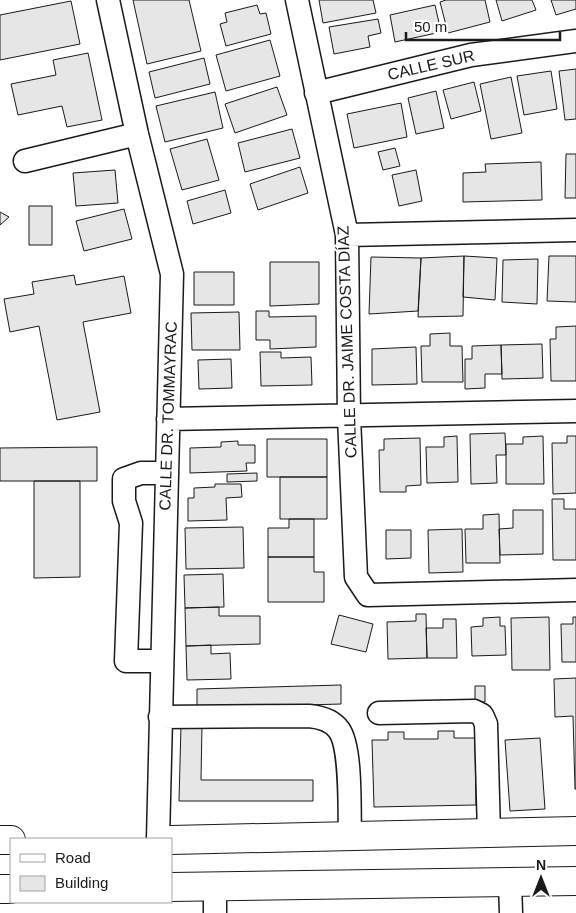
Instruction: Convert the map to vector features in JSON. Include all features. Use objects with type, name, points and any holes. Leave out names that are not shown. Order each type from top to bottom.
[{"type":"main road","points":[[172,840],[576,831]]},
{"type":"main road","points":[[172,887],[215,900],[510,882],[576,881]]},
{"type":"street","name":"CALLE DR. TOMMAYRAC","points":[[108,0],[137,134],[172,274],[158,838]]},
{"type":"street","name":"CALLE DR. JAIME COSTA DÍAZ","points":[[297,0],[347,234],[349,417],[356,577],[368,595],[576,590]]},
{"type":"street","name":"CALLE SUR","points":[[316,94],[471,55],[576,41]]},
{"type":"street","points":[[25,161],[137,134]]},
{"type":"street","points":[[347,234],[576,230]]},
{"type":"street","points":[[168,419],[349,417],[576,411]]},
{"type":"street","points":[[162,661],[126,661],[131,523],[124,501],[124,479],[141,473],[166,473]]},
{"type":"street","points":[[380,713],[474,711],[482,715],[486,724],[489,834]]},
{"type":"street","points":[[160,716],[309,716],[330,722],[339,729],[347,750],[350,836]]},
{"type":"street","points":[[510,882],[511,913]]},
{"type":"building","points":[[133,0],[189,0],[201,51],[147,64]]},
{"type":"building","points":[[319,0],[373,0],[376,13],[323,23]]},
{"type":"building","points":[[446,0],[485,0],[490,22],[448,33],[440,2]]},
{"type":"building","points":[[496,0],[532,0],[536,10],[502,21]]},
{"type":"building","points":[[551,0],[576,0],[576,9],[556,15]]},
{"type":"building","points":[[71,1],[80,44],[0,60],[0,15]]},
{"type":"building","points":[[257,5],[260,14],[266,13],[271,34],[226,46],[220,24],[227,22],[225,13]]},
{"type":"building","points":[[435,5],[441,32],[395,42],[390,15]]},
{"type":"building","points":[[378,19],[381,33],[368,36],[370,47],[334,54],[329,27]]},
{"type":"building","points":[[270,40],[280,76],[226,91],[216,55]]},
{"type":"building","points":[[88,53],[102,120],[67,127],[62,106],[18,115],[11,84],[56,75],[53,60]]},
{"type":"building","points":[[204,58],[210,84],[155,98],[149,72]]},
{"type":"building","points":[[576,69],[576,119],[565,120],[559,71]]},
{"type":"building","points":[[551,71],[557,109],[524,115],[517,76]]},
{"type":"building","points":[[511,77],[522,133],[491,139],[480,84]]},
{"type":"building","points":[[474,82],[481,111],[451,119],[443,90]]},
{"type":"building","points":[[277,87],[287,115],[235,133],[225,104]]},
{"type":"building","points":[[436,91],[444,128],[416,134],[408,98]]},
{"type":"building","points":[[215,92],[223,128],[165,142],[156,106]]},
{"type":"building","points":[[401,103],[407,137],[354,148],[347,114]]},
{"type":"building","points":[[292,129],[300,158],[245,172],[238,143]]},
{"type":"building","points":[[207,139],[219,180],[182,190],[170,149]]},
{"type":"building","points":[[395,148],[400,166],[383,170],[378,152]]},
{"type":"building","points":[[566,154],[576,154],[576,198],[565,198]]},
{"type":"building","points":[[541,162],[542,200],[463,202],[463,173],[486,172],[485,164]]},
{"type":"building","points":[[300,167],[308,193],[258,210],[250,184]]},
{"type":"building","points":[[115,170],[118,203],[76,206],[73,173]]},
{"type":"building","points":[[416,170],[422,201],[399,206],[392,175]]},
{"type":"building","points":[[225,190],[231,213],[193,224],[187,201]]},
{"type":"building","points":[[29,206],[52,206],[52,245],[29,245]]},
{"type":"building","points":[[124,209],[132,239],[84,251],[76,221]]},
{"type":"building","points":[[0,212],[9,217],[0,225]]},
{"type":"building","points":[[464,256],[497,258],[495,300],[463,297]]},
{"type":"building","points":[[464,256],[463,316],[418,317],[421,258]]},
{"type":"building","points":[[549,256],[576,256],[576,302],[547,301]]},
{"type":"building","points":[[371,257],[421,258],[418,311],[369,314]]},
{"type":"building","points":[[538,259],[537,304],[502,302],[503,260]]},
{"type":"building","points":[[270,262],[319,262],[319,304],[270,306]]},
{"type":"building","points":[[194,272],[234,272],[234,305],[194,305]]},
{"type":"building","points":[[74,275],[76,285],[124,276],[131,313],[83,322],[100,412],[57,420],[39,326],[10,332],[4,299],[34,294],[32,282]]},
{"type":"building","points":[[256,311],[269,311],[269,317],[316,316],[316,347],[270,349],[270,340],[256,340]]},
{"type":"building","points":[[239,312],[240,350],[192,350],[191,313]]},
{"type":"building","points":[[576,326],[576,381],[551,381],[550,339],[556,339],[556,327]]},
{"type":"building","points":[[450,333],[450,346],[462,346],[463,382],[422,382],[421,346],[430,346],[430,334]]},
{"type":"building","points":[[542,344],[543,378],[502,379],[501,345]]},
{"type":"building","points":[[501,345],[502,374],[485,374],[485,388],[465,389],[465,359],[472,359],[472,346]]},
{"type":"building","points":[[416,347],[417,384],[372,385],[372,349]]},
{"type":"building","points":[[260,352],[281,352],[281,358],[311,357],[312,385],[261,386]]},
{"type":"building","points":[[231,359],[232,388],[199,389],[198,360]]},
{"type":"building","points":[[505,433],[506,455],[496,455],[497,483],[471,484],[470,434]]},
{"type":"building","points":[[457,436],[458,482],[427,483],[426,447],[444,447],[444,437]]},
{"type":"building","points":[[543,436],[544,484],[506,484],[506,444],[523,444],[523,437]]},
{"type":"building","points":[[567,436],[576,436],[576,493],[553,494],[552,443],[567,443]]},
{"type":"building","points":[[420,438],[421,485],[406,486],[406,492],[380,492],[379,450],[384,450],[384,439]]},
{"type":"building","points":[[267,439],[327,439],[327,477],[267,477]]},
{"type":"building","points":[[238,441],[238,445],[255,445],[255,463],[246,463],[247,471],[190,473],[190,448],[221,447],[221,442]]},
{"type":"building","points":[[97,447],[97,481],[0,481],[0,448]]},
{"type":"building","points":[[257,473],[257,481],[227,482],[227,474]]},
{"type":"building","points":[[280,477],[327,477],[327,519],[280,519]]},
{"type":"building","points":[[34,481],[80,481],[80,577],[34,578]]},
{"type":"building","points":[[215,484],[241,484],[242,497],[226,498],[227,520],[188,521],[188,498],[194,498],[194,488],[215,487]]},
{"type":"building","points":[[552,499],[564,499],[564,509],[576,509],[576,560],[553,560]]},
{"type":"building","points":[[513,510],[543,510],[543,554],[500,555],[499,529],[513,528]]},
{"type":"building","points":[[499,514],[500,563],[466,563],[465,529],[483,529],[483,515]]},
{"type":"building","points":[[289,519],[314,519],[314,557],[268,557],[268,528],[289,528]]},
{"type":"building","points":[[243,527],[244,568],[186,569],[185,528]]},
{"type":"building","points":[[462,529],[463,572],[429,573],[428,530]]},
{"type":"building","points":[[386,530],[411,530],[411,558],[386,559]]},
{"type":"building","points":[[268,557],[314,557],[314,572],[324,572],[324,602],[268,602]]},
{"type":"building","points":[[223,574],[224,607],[185,608],[184,575]]},
{"type":"building","points":[[219,607],[219,616],[260,616],[260,644],[186,646],[185,608]]},
{"type":"building","points":[[416,614],[426,614],[427,658],[388,659],[387,622],[416,621]]},
{"type":"building","points":[[339,615],[373,624],[366,652],[331,644]]},
{"type":"building","points":[[500,617],[500,626],[505,626],[506,655],[472,656],[471,627],[483,626],[483,618]]},
{"type":"building","points":[[549,617],[550,670],[512,670],[511,618]]},
{"type":"building","points":[[573,617],[576,617],[576,662],[562,662],[561,624],[573,624]]},
{"type":"building","points":[[443,619],[456,619],[457,658],[427,658],[426,628],[443,628]]},
{"type":"building","points":[[211,645],[211,654],[230,653],[231,679],[187,680],[186,646]]},
{"type":"building","points":[[576,678],[575,789],[573,716],[555,717],[554,679]]},
{"type":"building","points":[[341,685],[341,704],[197,708],[197,689]]},
{"type":"building","points":[[475,686],[485,686],[485,702],[475,702]]},
{"type":"building","points":[[181,725],[202,725],[201,780],[313,780],[313,801],[179,801]]},
{"type":"building","points":[[438,731],[454,731],[454,738],[475,738],[476,805],[374,807],[372,740],[388,740],[388,732],[404,732],[404,739],[438,739]]},
{"type":"building","points":[[540,738],[545,809],[510,811],[505,740]]}]
